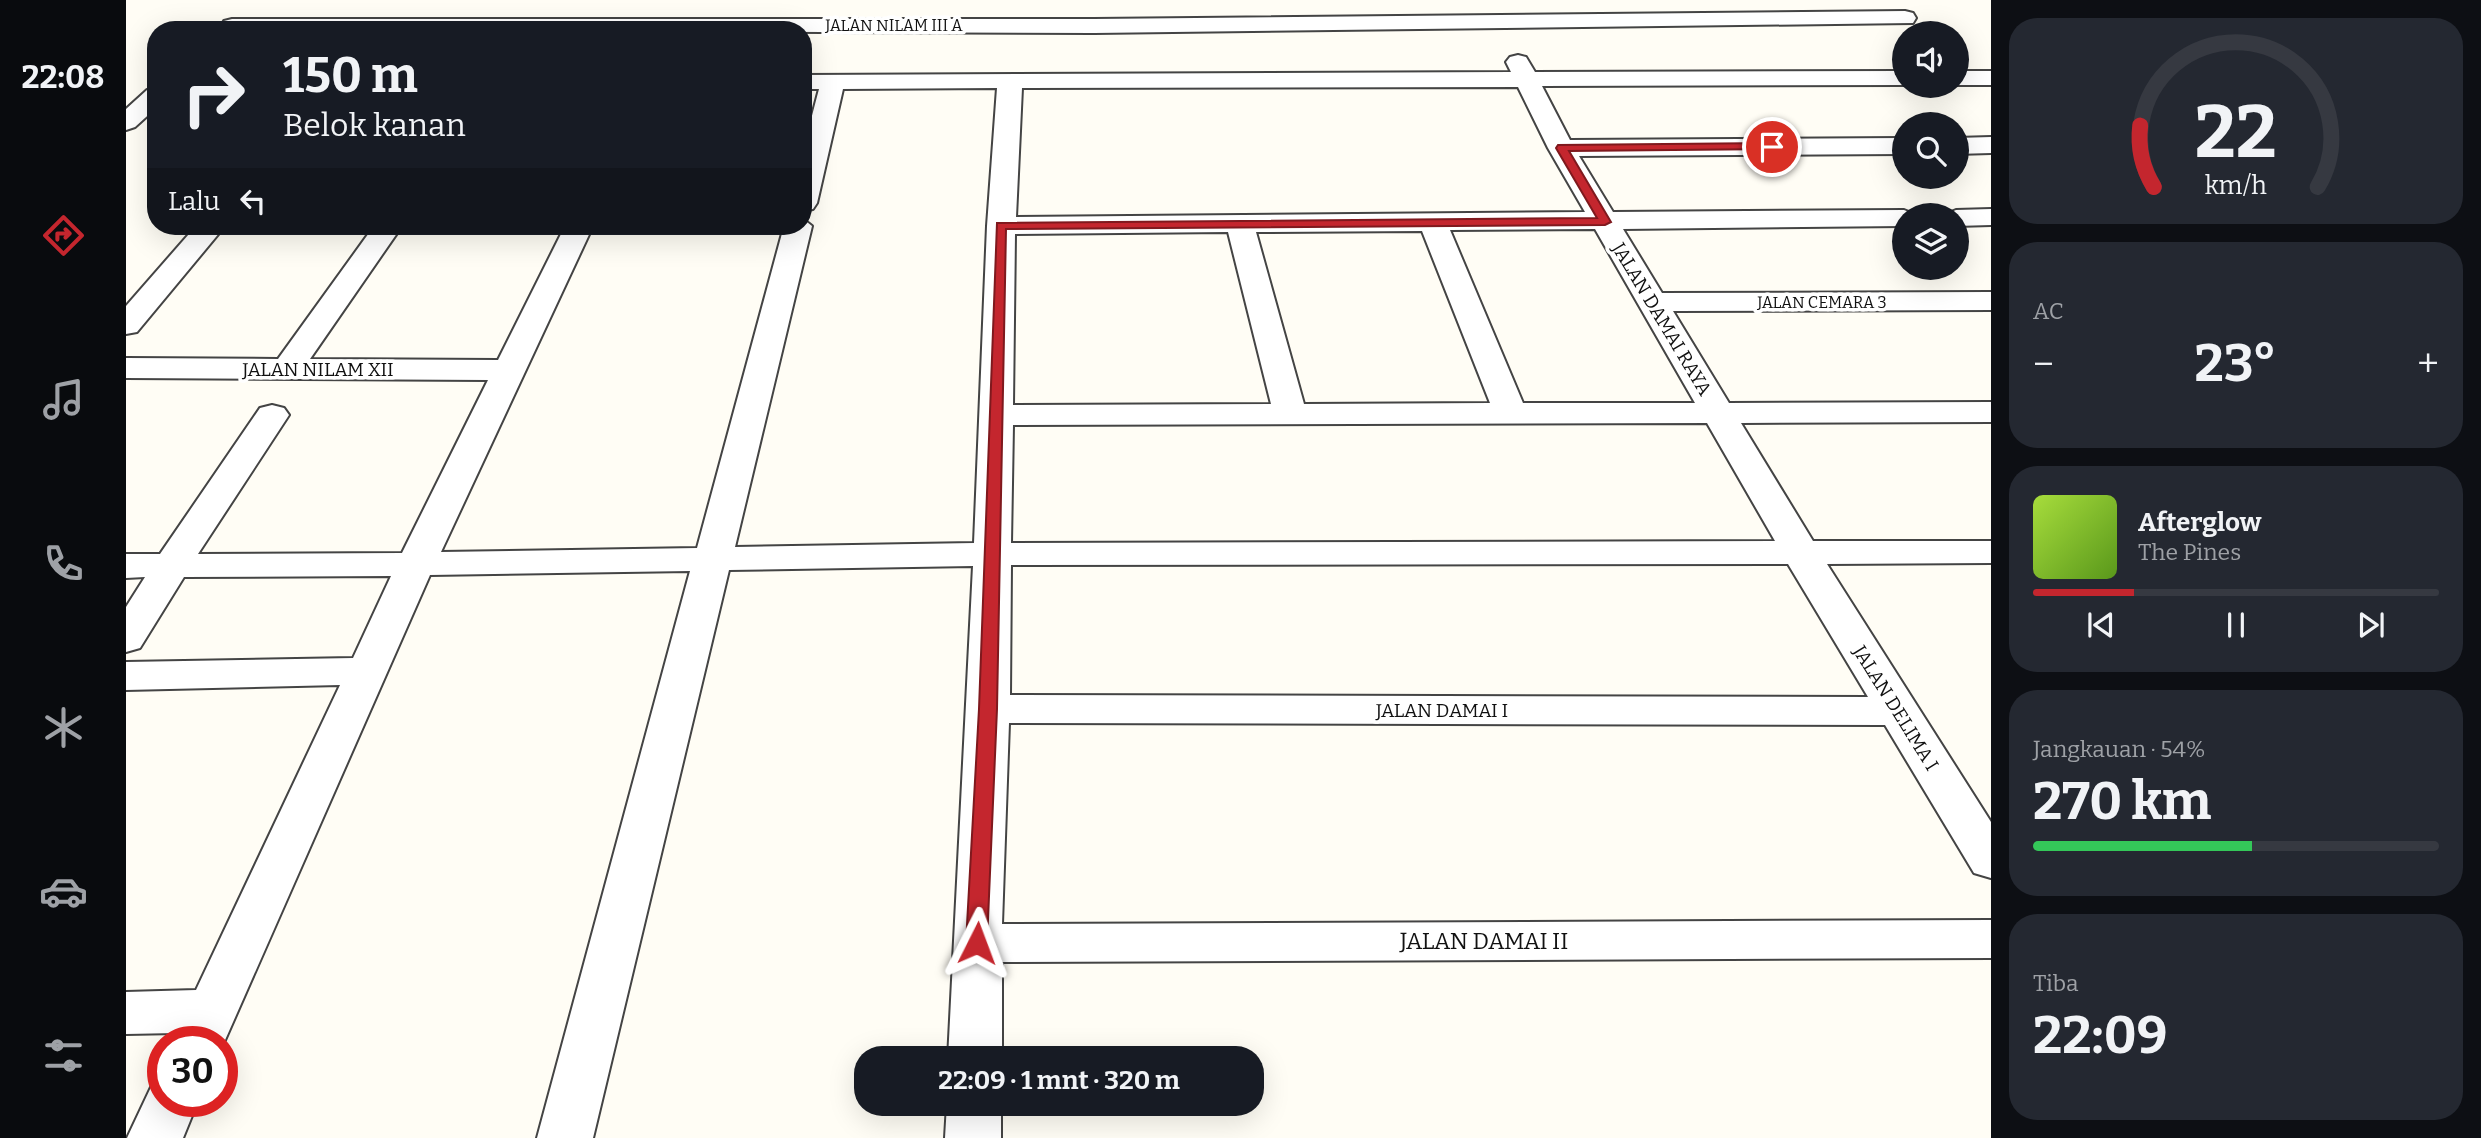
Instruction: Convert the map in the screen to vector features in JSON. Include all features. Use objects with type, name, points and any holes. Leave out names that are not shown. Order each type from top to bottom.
[{"type":"street","points":[[1091,0],[1098,81]]},
{"type":"street","name":"JALAN DAMAI RAYA","points":[[1482,0],[1529,79],[1561,148],[1802,555]]},
{"type":"street","points":[[1883,0],[1908,21]]},
{"type":"street","points":[[238,21],[251,9]]},
{"type":"street","name":"JALAN NILAM III A","points":[[812,27],[1496,24],[1905,18]]},
{"type":"street","points":[[812,82],[1892,78]]},
{"type":"street","points":[[975,1046],[977,943],[988,709],[990,554],[1001,226],[1010,81]]},
{"type":"street","points":[[812,167],[833,82]]},
{"type":"street","points":[[126,122],[147,91]]},
{"type":"street","points":[[1969,146],[1991,145]]},
{"type":"street","points":[[1561,148],[1892,146]]},
{"type":"street","points":[[1001,226],[1892,218]]},
{"type":"street","points":[[1969,218],[1991,218]]},
{"type":"street","points":[[1433,223],[1511,414]]},
{"type":"street","points":[[1240,224],[1290,414]]},
{"type":"street","points":[[126,325],[203,235]]},
{"type":"street","points":[[287,369],[382,235]]},
{"type":"street","points":[[126,1013],[205,1026],[416,565],[575,235]]},
{"type":"street","points":[[565,1138],[796,235]]},
{"type":"street","name":"JALAN CEMARA 3","points":[[1653,302],[1991,301]]},
{"type":"street","name":"JALAN NILAM XII","points":[[126,368],[510,370]]},
{"type":"street","points":[[996,415],[1991,412]]},
{"type":"street","points":[[126,639],[170,566],[272,415]]},
{"type":"street","points":[[126,566],[416,565],[990,554],[1802,555],[1991,552]]},
{"type":"street","name":"JALAN DELIMA I","points":[[1802,555],[1991,861]]},
{"type":"street","points":[[126,676],[367,671]]},
{"type":"street","name":"JALAN DAMAI I","points":[[988,709],[1897,711]]},
{"type":"street","name":"JALAN DAMAI II","points":[[977,943],[1991,939]]},
{"type":"street","points":[[973,1138],[974,1116]]},
{"type":"street","points":[[155,1138],[165,1117]]},
{"type":"route","points":[[977,943],[988,709],[990,554],[1001,226],[1605,222],[1561,148],[1772,147]]}]
